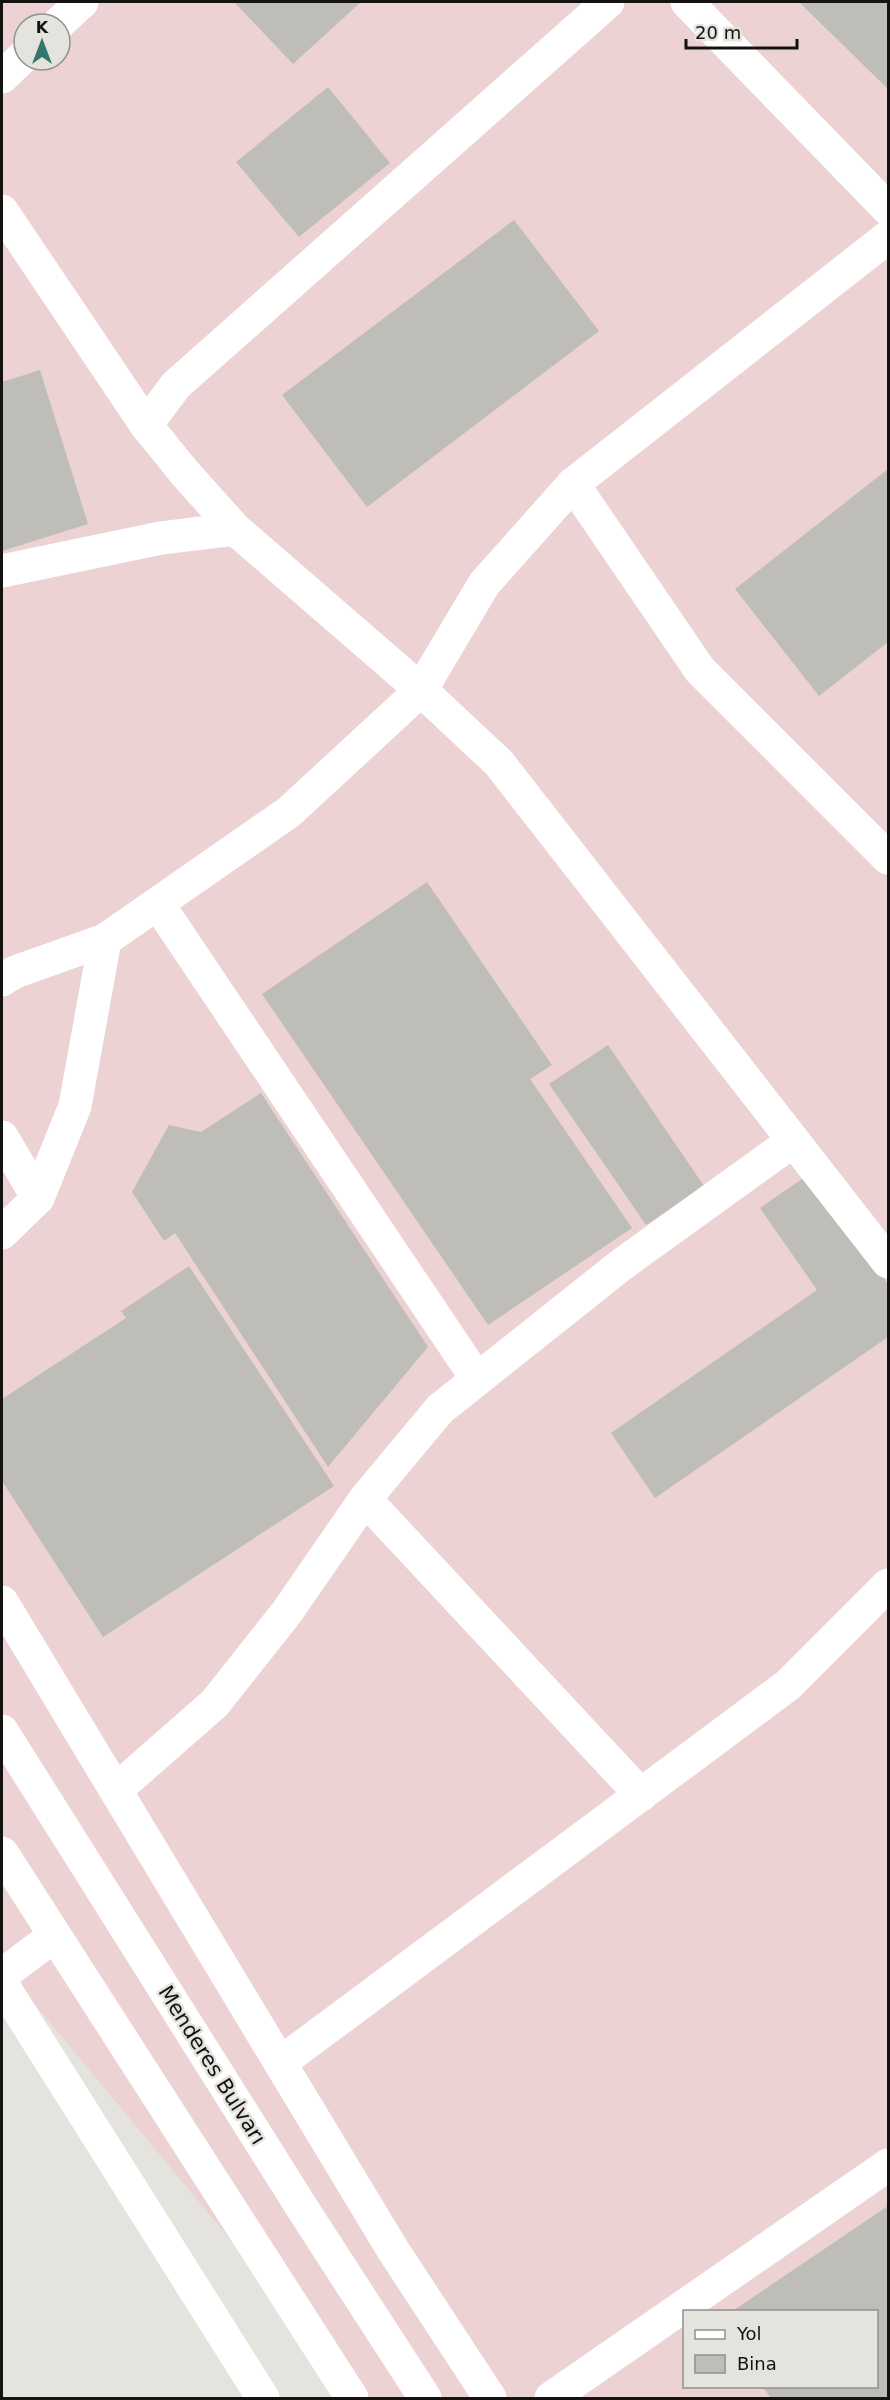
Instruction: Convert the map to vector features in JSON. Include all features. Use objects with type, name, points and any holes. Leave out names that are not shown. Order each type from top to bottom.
[{"type":"street","points":[[146,425],[176,385],[608,2]]},
{"type":"street","points":[[687,2],[888,209]]},
{"type":"street","points":[[2,211],[146,425],[235,529],[422,690],[499,763],[888,1262]]},
{"type":"street","points":[[2,980],[15,972],[105,940],[289,812],[422,690],[484,584],[573,484],[888,237]]},
{"type":"street","points":[[573,484],[700,670],[888,858]]},
{"type":"street","points":[[2,571],[161,538],[235,529]]},
{"type":"street","points":[[158,904],[477,1379]]},
{"type":"street","points":[[2,1233],[38,1198],[75,1106],[105,940]]},
{"type":"street","points":[[2,1137],[38,1198]]},
{"type":"street","points":[[116,1790],[215,1702],[286,1612],[365,1499],[440,1409],[621,1265],[793,1141]]},
{"type":"street","points":[[365,1499],[641,1795]]},
{"type":"street","points":[[280,2063],[788,1685],[888,1585]]},
{"type":"street","points":[[2,1602],[393,2250],[490,2398]]},
{"type":"street","name":"Menderes Bulvarı","points":[[2,1731],[304,2211],[425,2398]]},
{"type":"street","points":[[2,1853],[352,2398]]},
{"type":"street","points":[[2,1975],[54,1936]]},
{"type":"street","points":[[2,1984],[263,2398]]},
{"type":"street","points":[[552,2398],[888,2165]]},
{"type":"shaded area","points":[[2,2],[888,2],[888,2398],[362,2398],[2,1965]]},
{"type":"building","points":[[234,2],[361,2],[293,64]]},
{"type":"building","points":[[799,2],[888,2],[888,89]]},
{"type":"building","points":[[328,87],[390,163],[299,237],[236,162]]},
{"type":"building","points":[[514,220],[599,331],[367,507],[282,395]]},
{"type":"building","points":[[40,370],[88,524],[2,551],[2,382]]},
{"type":"building","points":[[888,469],[888,642],[819,696],[735,589]]},
{"type":"building","points":[[427,882],[552,1065],[530,1079],[632,1228],[488,1325],[262,994]]},
{"type":"building","points":[[608,1045],[704,1186],[646,1225],[549,1084]]},
{"type":"building","points":[[261,1093],[428,1347],[328,1467],[175,1233],[164,1241],[132,1192],[169,1125],[201,1132]]},
{"type":"building","points":[[805,1177],[888,1284],[888,1337],[655,1498],[611,1433],[817,1290],[760,1208]]},
{"type":"building","points":[[189,1266],[334,1486],[103,1637],[2,1481],[2,1399],[126,1318],[121,1311]]},
{"type":"building","points":[[888,2206],[888,2398],[771,2398],[764,2388],[878,2388],[878,2310],[734,2310]]}]
